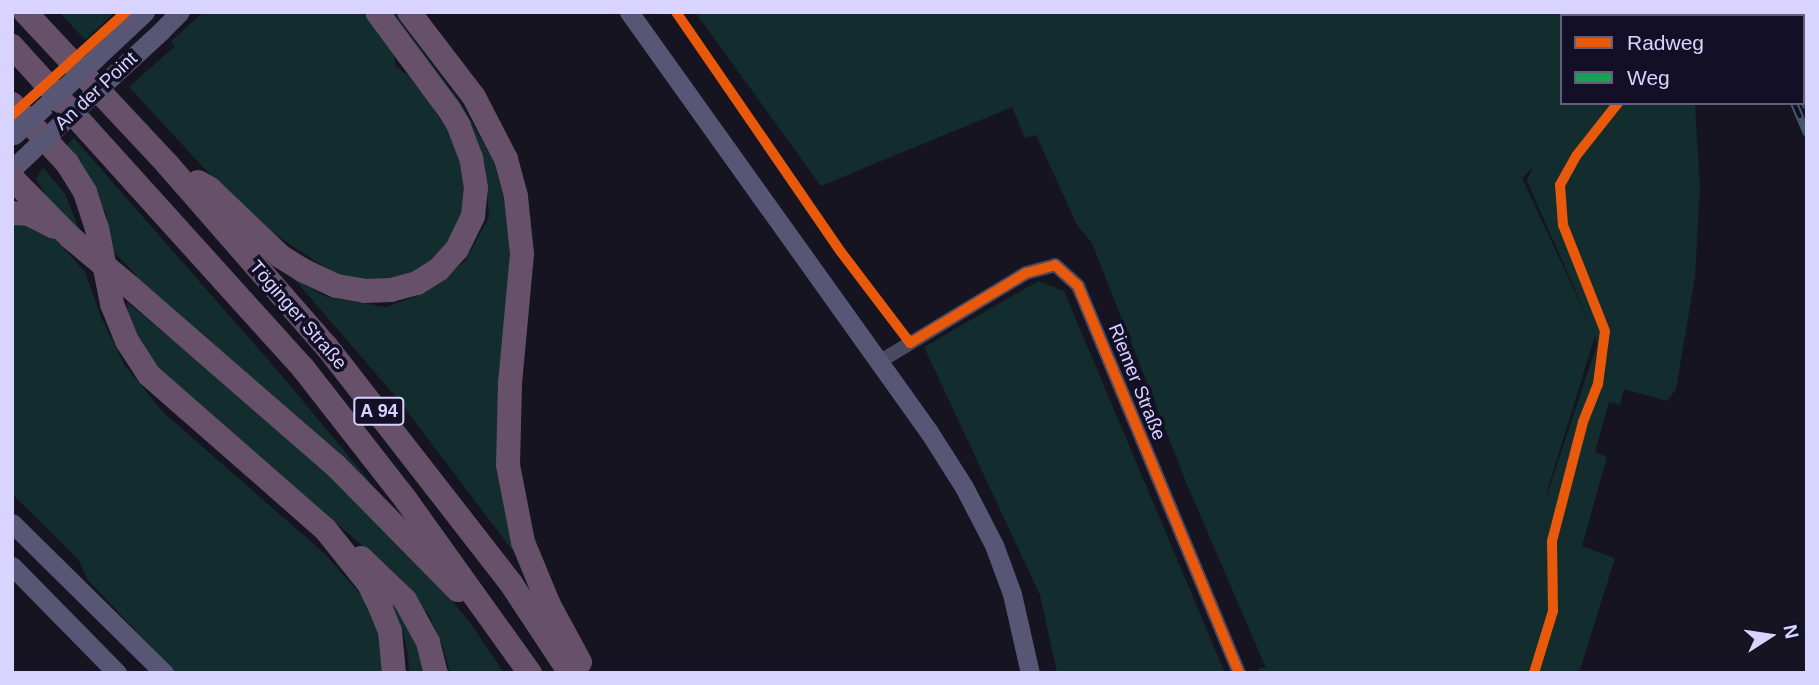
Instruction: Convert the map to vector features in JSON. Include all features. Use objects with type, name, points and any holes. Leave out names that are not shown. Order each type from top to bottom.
[{"type":"highway","name":"Töginger Straße","points":[[25,12],[168,165],[327,347],[433,479],[512,584],[570,673]]},
{"type":"highway","points":[[168,165],[210,189],[259,238],[302,271],[321,280],[353,290],[377,292],[404,288],[430,276],[457,249],[469,228],[475,202],[474,173],[459,126],[377,12]]},
{"type":"highway","points":[[409,12],[474,97],[506,159],[516,197],[522,254],[510,384],[508,465],[523,542],[549,605],[584,673]]},
{"type":"highway","name":"Töginger Straße","points":[[12,46],[303,368],[495,619],[530,673]]},
{"type":"highway","points":[[12,104],[67,163],[85,192],[97,228],[112,304],[127,341],[149,375],[386,579],[405,600],[428,642],[436,673]]},
{"type":"highway","points":[[12,178],[71,237],[336,466],[448,582],[495,619]]},
{"type":"highway","points":[[12,214],[29,214],[71,237]]},
{"type":"highway","points":[[325,529],[369,584],[381,609],[390,631],[394,673]]},
{"type":"main road","name":"An der Point","points":[[13,136],[145,12]]},
{"type":"main road","name":"An der Point","points":[[12,169],[180,12]]},
{"type":"main road","points":[[629,12],[929,432],[980,516],[1012,594],[1030,673]]},
{"type":"main road","points":[[12,523],[164,673]]},
{"type":"main road","points":[[12,566],[117,673],[140,650]]},
{"type":"street","name":"Riemer Straße","points":[[879,362],[1026,273],[1055,265],[1078,286],[1239,673]]},
{"type":"green space","points":[[59,12],[115,12],[85,40]]},
{"type":"green space","points":[[204,12],[362,12],[393,50],[396,67],[416,81],[455,143],[469,182],[460,227],[440,257],[412,274],[378,285],[338,276],[261,225],[214,179],[129,87],[175,46],[171,41]]},
{"type":"green space","points":[[387,12],[393,12],[461,103],[493,160],[508,214],[522,563],[397,398],[295,280],[327,297],[386,307],[425,293],[466,260],[489,217],[485,162],[477,140]]},
{"type":"green space","points":[[695,12],[1645,12],[1560,14],[1560,105],[1695,105],[1700,189],[1695,277],[1676,389],[1667,401],[1624,389],[1620,405],[1609,402],[1595,452],[1607,457],[1582,546],[1615,558],[1579,673],[1256,673],[1260,668],[1266,668],[1186,482],[1092,243],[1077,225],[1036,135],[1025,138],[1012,107],[821,186]],"holes":[[[1533,167],[1527,181],[1595,335],[1522,178]],[[1595,336],[1597,344],[1547,495],[1546,495]]]},
{"type":"green space","points":[[1807,12],[1807,59],[1805,14],[1788,14]]},
{"type":"green space","points":[[74,138],[283,377],[370,482],[366,484],[134,282],[137,276],[109,247],[106,214],[90,180],[66,146]]},
{"type":"green space","points":[[43,167],[65,194],[81,234],[51,205],[36,179]]},
{"type":"green space","points":[[20,223],[51,234],[85,272],[101,317],[125,366],[164,413],[325,554],[369,604],[386,658],[385,673],[176,673],[88,580],[78,559],[12,494],[12,224]]},
{"type":"green space","points":[[1038,281],[1064,291],[1225,673],[1057,673],[1040,595],[924,347]]},
{"type":"green space","points":[[127,302],[291,439],[421,562],[471,624],[504,673],[450,673],[442,644],[429,615],[389,568],[161,375],[129,323]]},
{"type":"green space","points":[[383,587],[414,633],[426,673],[409,673],[402,628]]},
{"type":"railway","points":[[1805,102],[1807,107]]},
{"type":"railway","points":[[1795,105],[1807,134]]},
{"type":"cycle path","points":[[12,115],[126,12]]},
{"type":"cycle path","points":[[676,12],[841,252],[910,343],[1026,273],[1055,265],[1078,286],[1239,673]]},
{"type":"cycle path","points":[[1534,673],[1553,611],[1552,541],[1583,422],[1598,384],[1605,331],[1563,225],[1560,185],[1576,156],[1616,105]]}]
